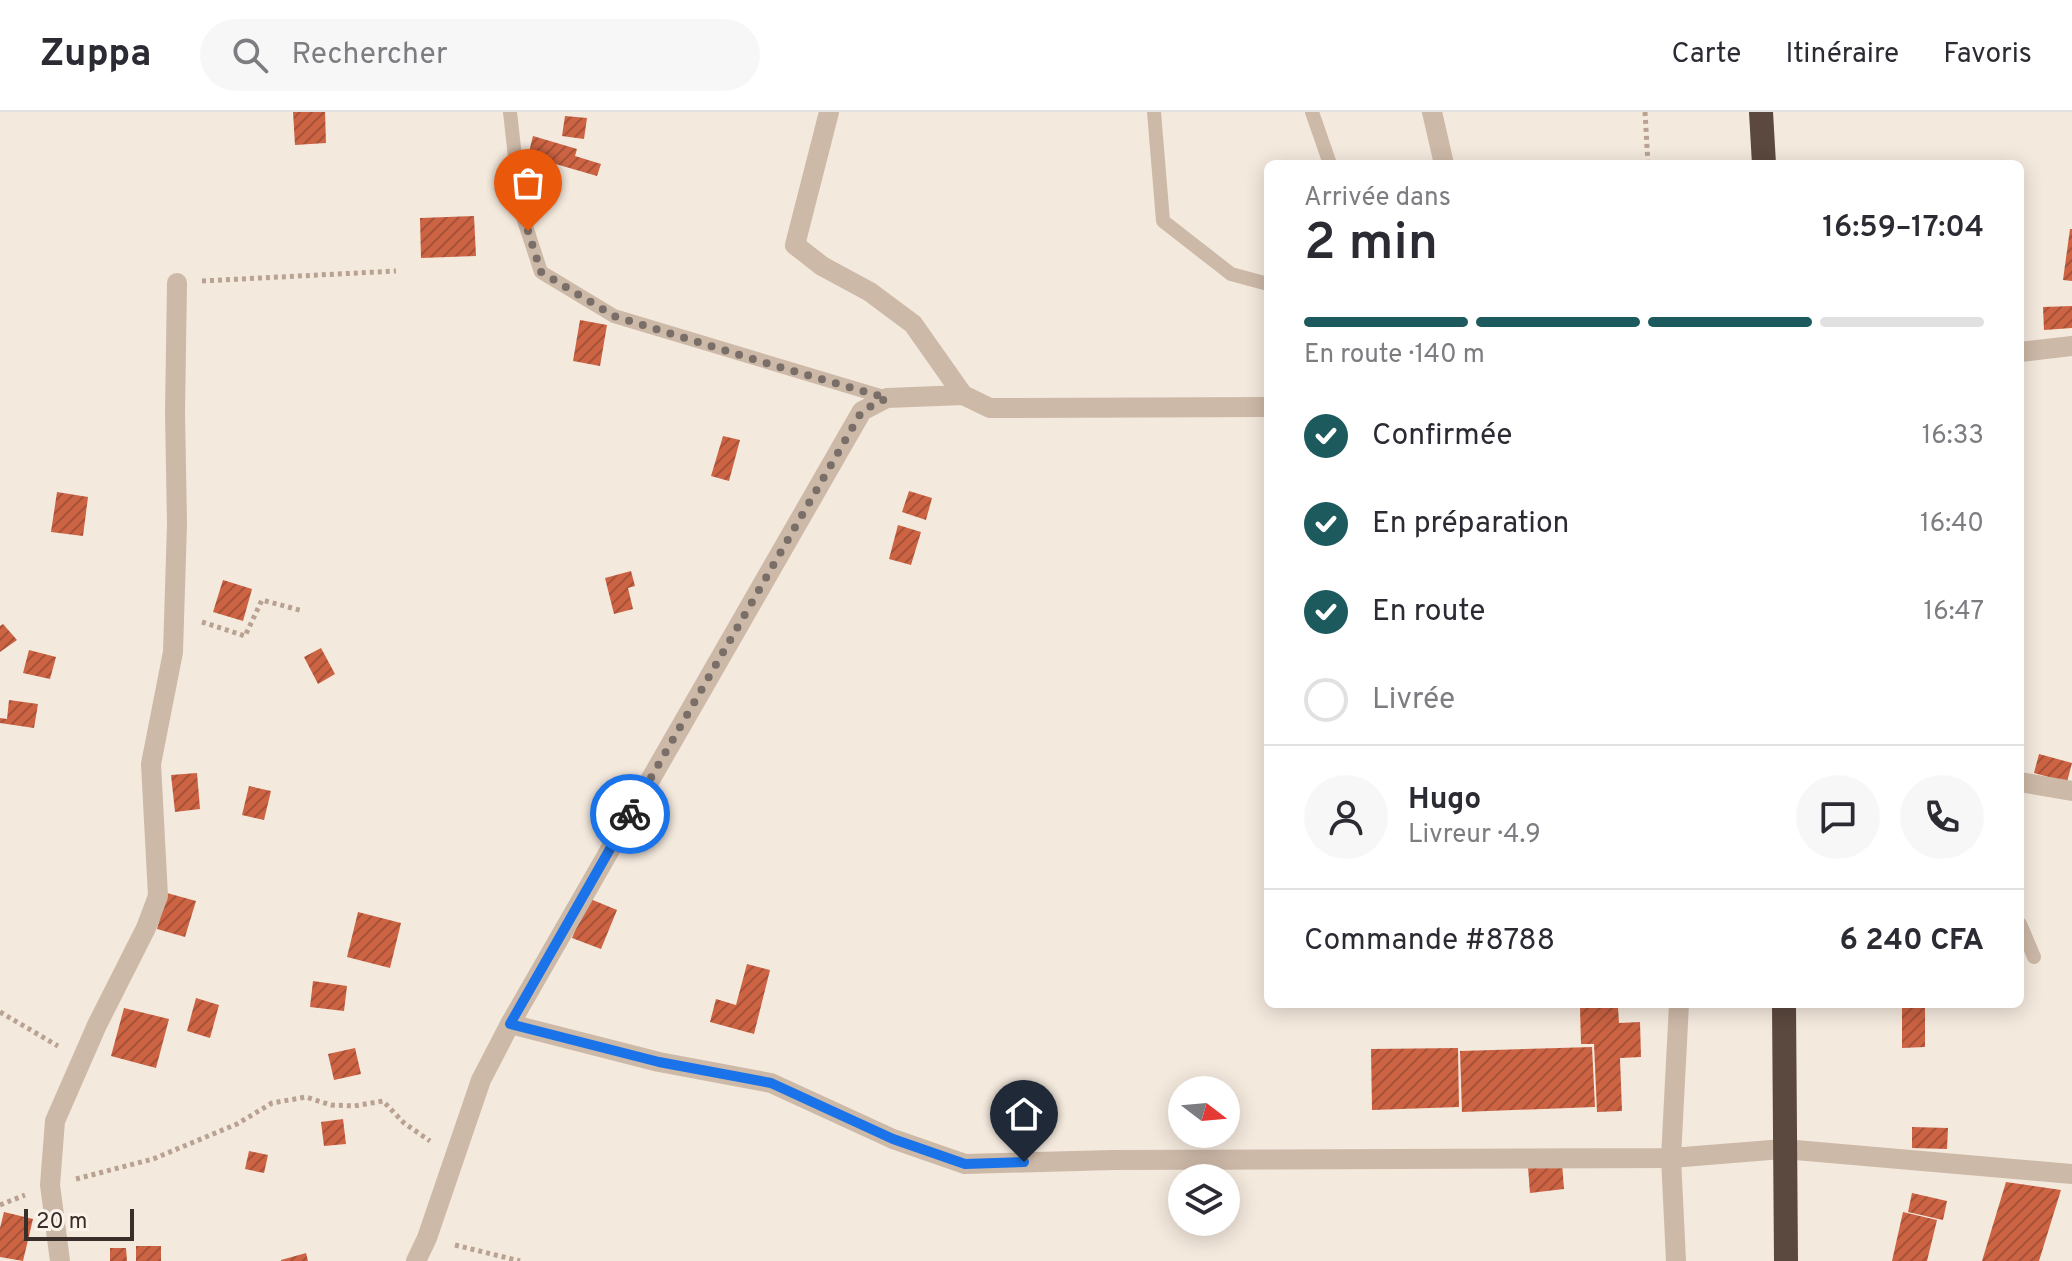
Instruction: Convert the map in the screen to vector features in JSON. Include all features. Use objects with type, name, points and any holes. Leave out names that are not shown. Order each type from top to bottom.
[{"type":"highway","points":[[1761,112],[1764,160]]},
{"type":"highway","points":[[1784,1008],[1786,1261]]},
{"type":"street","points":[[829,112],[795,245],[822,266],[870,292],[913,324],[963,395]]},
{"type":"street","points":[[1432,112],[1443,160]]},
{"type":"street","points":[[60,1261],[50,1185],[55,1121],[81,1060],[146,928],[158,896],[151,764],[173,652],[177,524],[177,283]]},
{"type":"street","points":[[2024,352],[2072,346]]},
{"type":"street","points":[[416,1261],[427,1238],[481,1080],[510,1024],[862,411],[887,398],[963,395],[990,408],[1264,407]]},
{"type":"street","points":[[2024,783],[2072,791]]},
{"type":"street","points":[[1676,1261],[1671,1158],[1679,1008]]},
{"type":"street","points":[[510,1024],[659,1062],[771,1083],[893,1139],[965,1164],[1129,1159],[1671,1158],[1784,1149],[2072,1174]]},
{"type":"lane","points":[[510,112],[521,211],[541,272],[614,316],[887,398]]},
{"type":"lane","points":[[1154,112],[1163,221],[1231,274],[1264,283]]},
{"type":"lane","points":[[1312,112],[1329,160]]},
{"type":"lane","points":[[2024,933],[2034,957]]},
{"type":"path","points":[[1645,112],[1648,160]]},
{"type":"path","points":[[177,283],[396,271]]},
{"type":"path","points":[[174,613],[245,636],[262,600],[303,611]]},
{"type":"path","points":[[0,1012],[81,1060]]},
{"type":"path","points":[[0,1205],[50,1185],[153,1159],[237,1124],[272,1103],[306,1097],[331,1105],[354,1106],[383,1101],[404,1123],[433,1143],[460,1138]]},
{"type":"path","points":[[427,1238],[520,1261]]},
{"type":"building","points":[[293,112],[325,112],[326,143],[295,145]]},
{"type":"building","points":[[565,116],[587,118],[584,139],[562,136]]},
{"type":"building","points":[[533,136],[577,149],[575,156],[601,164],[597,176],[528,156]]},
{"type":"building","points":[[474,216],[476,256],[421,258],[420,218]]},
{"type":"building","points":[[2072,229],[2072,281],[2063,280]]},
{"type":"building","points":[[2072,306],[2072,328],[2044,330],[2043,307]]},
{"type":"building","points":[[580,320],[607,325],[600,366],[573,361]]},
{"type":"building","points":[[723,436],[740,440],[729,481],[711,476]]},
{"type":"building","points":[[909,491],[932,498],[926,520],[902,512]]},
{"type":"building","points":[[57,492],[88,497],[83,536],[51,532]]},
{"type":"building","points":[[898,525],[921,532],[911,565],[889,559]]},
{"type":"building","points":[[631,571],[635,586],[628,588],[633,609],[614,614],[605,578]]},
{"type":"building","points":[[223,580],[252,589],[243,621],[213,612]]},
{"type":"building","points":[[3,624],[17,640],[0,652],[0,626]]},
{"type":"building","points":[[321,648],[335,674],[318,684],[304,657]]},
{"type":"building","points":[[29,650],[56,657],[50,679],[23,673]]},
{"type":"building","points":[[9,700],[38,704],[34,728],[0,723],[0,718],[7,719]]},
{"type":"building","points":[[2039,754],[2072,763],[2067,782],[2034,773]]},
{"type":"building","points":[[197,773],[200,809],[175,812],[171,775]]},
{"type":"building","points":[[249,786],[271,791],[264,820],[242,815]]},
{"type":"building","points":[[167,893],[196,901],[185,937],[157,929]]},
{"type":"building","points":[[588,898],[617,910],[601,949],[572,938]]},
{"type":"building","points":[[358,912],[401,923],[390,968],[347,957]]},
{"type":"building","points":[[747,964],[770,970],[754,1034],[710,1022],[716,999],[736,1005]]},
{"type":"building","points":[[313,981],[347,986],[344,1011],[310,1007]]},
{"type":"building","points":[[196,998],[219,1005],[210,1038],[187,1031]]},
{"type":"building","points":[[124,1008],[169,1019],[156,1068],[111,1056]]},
{"type":"building","points":[[1580,1008],[1618,1008],[1619,1023],[1640,1022],[1641,1057],[1620,1058],[1622,1111],[1597,1112],[1594,1044],[1581,1044]]},
{"type":"building","points":[[1902,1008],[1925,1008],[1925,1047],[1902,1048]]},
{"type":"building","points":[[1592,1047],[1595,1107],[1462,1112],[1460,1051]]},
{"type":"building","points":[[355,1048],[361,1074],[334,1080],[328,1054]]},
{"type":"building","points":[[1458,1048],[1459,1107],[1372,1110],[1371,1049]]},
{"type":"building","points":[[343,1119],[346,1144],[324,1146],[321,1122]]},
{"type":"building","points":[[1912,1127],[1948,1128],[1947,1149],[1912,1148]]},
{"type":"building","points":[[249,1151],[268,1155],[264,1173],[245,1169]]},
{"type":"building","points":[[1562,1163],[1564,1189],[1530,1193],[1528,1167]]},
{"type":"building","points":[[2006,1182],[2061,1190],[2039,1261],[1982,1261]]},
{"type":"building","points":[[1912,1193],[1947,1201],[1943,1220],[1908,1212]]},
{"type":"building","points":[[4,1212],[33,1219],[23,1261],[0,1257],[0,1228]]},
{"type":"building","points":[[1903,1212],[1937,1220],[1927,1261],[1892,1261]]},
{"type":"building","points":[[136,1246],[161,1246],[161,1261],[136,1261]]},
{"type":"building","points":[[110,1248],[126,1248],[127,1261],[110,1261]]},
{"type":"building","points":[[306,1253],[308,1261],[281,1261],[281,1260]]},
{"type":"way so far","points":[[528,231],[541,272],[614,316],[887,398],[862,411],[630,814]]},
{"type":"route","points":[[630,814],[510,1024],[659,1062],[771,1083],[893,1139],[965,1164],[1024,1162]]}]
